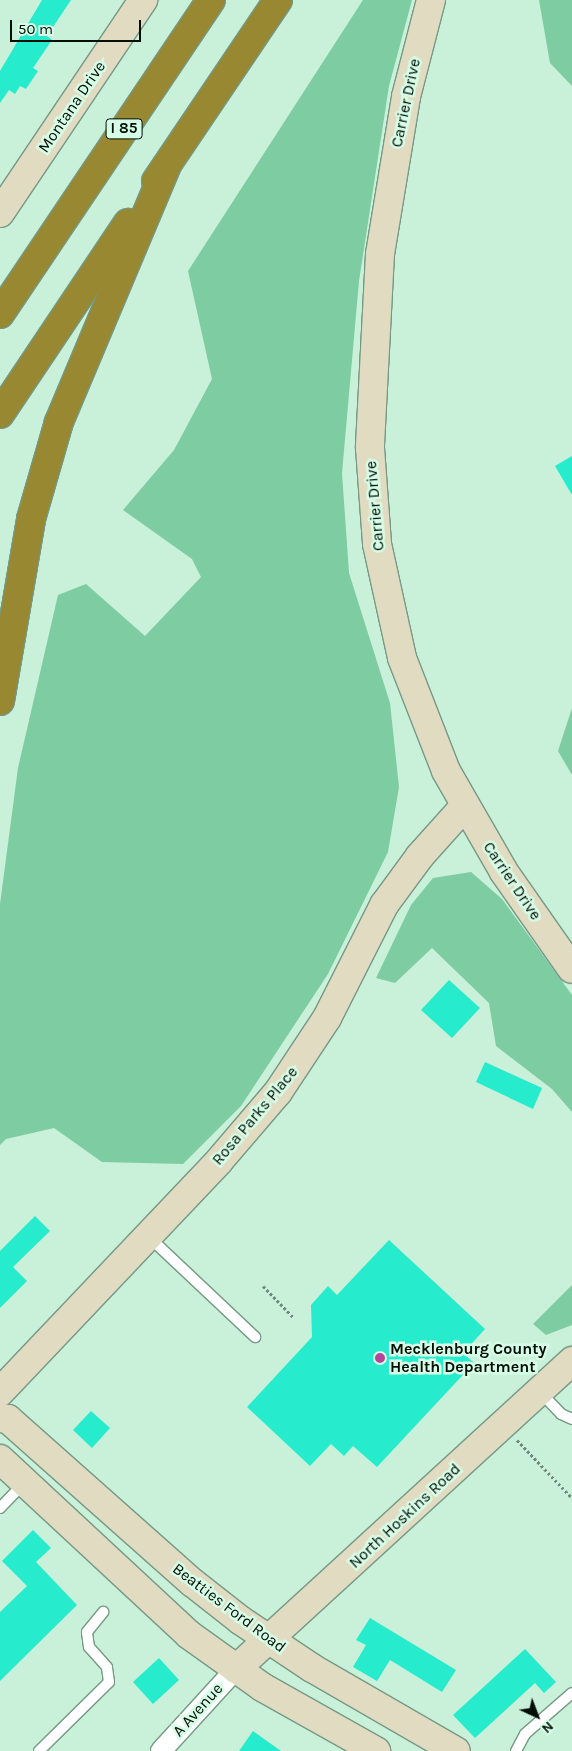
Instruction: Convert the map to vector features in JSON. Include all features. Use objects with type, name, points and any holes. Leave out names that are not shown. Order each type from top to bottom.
[{"type":"highway","name":"I 85","points":[[0,314],[211,0]]},
{"type":"highway","points":[[0,414],[278,0]]},
{"type":"highway","points":[[0,701],[31,519],[59,422],[166,167]]},
{"type":"highway","points":[[0,297],[38,258]]},
{"type":"street","name":"Montana Drive","points":[[0,213],[143,0]]},
{"type":"street","name":"Carrier Drive","points":[[431,0],[406,98],[380,254],[371,386],[372,498],[384,585],[402,658],[431,738],[464,807],[572,969]]},
{"type":"street","name":"Rosa Parks Place","points":[[0,1392],[248,1128],[293,1072],[327,1018],[384,905],[415,861],[464,807]]},
{"type":"street","name":"North Hoskins Road","points":[[236,1669],[270,1641],[572,1361]]},
{"type":"street","name":"Beatties Ford Road","points":[[0,1418],[8,1419],[193,1583],[270,1641],[456,1751]]},
{"type":"street","points":[[0,1459],[165,1616],[236,1669],[376,1751]]},
{"type":"street","name":"A Avenue","points":[[161,1751],[236,1669]]},
{"type":"lane","points":[[148,1236],[255,1337]]},
{"type":"lane","points":[[539,1392],[561,1414],[572,1419]]},
{"type":"lane","points":[[0,1508],[24,1483]]},
{"type":"lane","points":[[39,1751],[109,1682],[107,1667],[89,1647],[87,1632],[103,1612]]},
{"type":"lane","points":[[516,1751],[525,1734],[572,1694]]},
{"type":"path","points":[[262,1286],[294,1318]]},
{"type":"path","points":[[517,1440],[572,1498]]},
{"type":"green space","points":[[363,0],[412,0],[389,86],[359,281],[342,473],[349,573],[390,703],[399,787],[388,852],[328,974],[241,1106],[183,1164],[102,1162],[54,1128],[6,1139],[0,1145],[0,904],[18,768],[58,595],[86,584],[145,636],[201,577],[192,559],[123,510],[174,450],[212,379],[188,271]]},
{"type":"green space","points":[[539,0],[572,0],[572,86],[550,63]]},
{"type":"green space","points":[[572,708],[572,775],[558,751]]},
{"type":"green space","points":[[471,872],[502,899],[572,995],[572,1112],[552,1089],[496,1046],[489,1003],[432,948],[395,983],[376,978],[411,905],[433,878]]},
{"type":"green space","points":[[572,1285],[572,1325],[546,1335],[533,1324]]},
{"type":"building","points":[[42,0],[71,0],[47,36],[52,40],[33,68],[38,71],[26,89],[20,86],[15,94],[9,90],[0,103],[0,71]]},
{"type":"building","points":[[572,456],[572,495],[555,466]]},
{"type":"building","points":[[449,980],[480,1008],[452,1038],[421,1010]]},
{"type":"building","points":[[485,1062],[542,1088],[533,1109],[476,1082]]},
{"type":"building","points":[[35,1216],[50,1231],[13,1267],[27,1281],[0,1308],[0,1251]]},
{"type":"building","name":"Mecklenburg County Health Department","points":[[389,1240],[485,1329],[463,1353],[474,1363],[377,1467],[353,1446],[344,1456],[331,1444],[310,1466],[247,1407],[312,1337],[311,1305],[328,1286],[337,1295]]},
{"type":"building","points":[[91,1411],[110,1428],[92,1448],[73,1430]]},
{"type":"building","points":[[33,1530],[51,1548],[36,1562],[77,1605],[0,1681],[0,1612],[27,1586],[2,1561]]},
{"type":"building","points":[[370,1618],[456,1670],[442,1692],[390,1660],[377,1681],[353,1667],[366,1645],[356,1640]]},
{"type":"building","points":[[525,1649],[556,1682],[544,1693],[535,1683],[475,1738],[453,1715]]},
{"type":"building","points":[[159,1658],[179,1680],[153,1704],[133,1682]]},
{"type":"building","points":[[253,1731],[281,1751],[239,1751]]},
{"type":"place","name":"Mecklenburg County Health Department","points":[[380,1358]]}]
